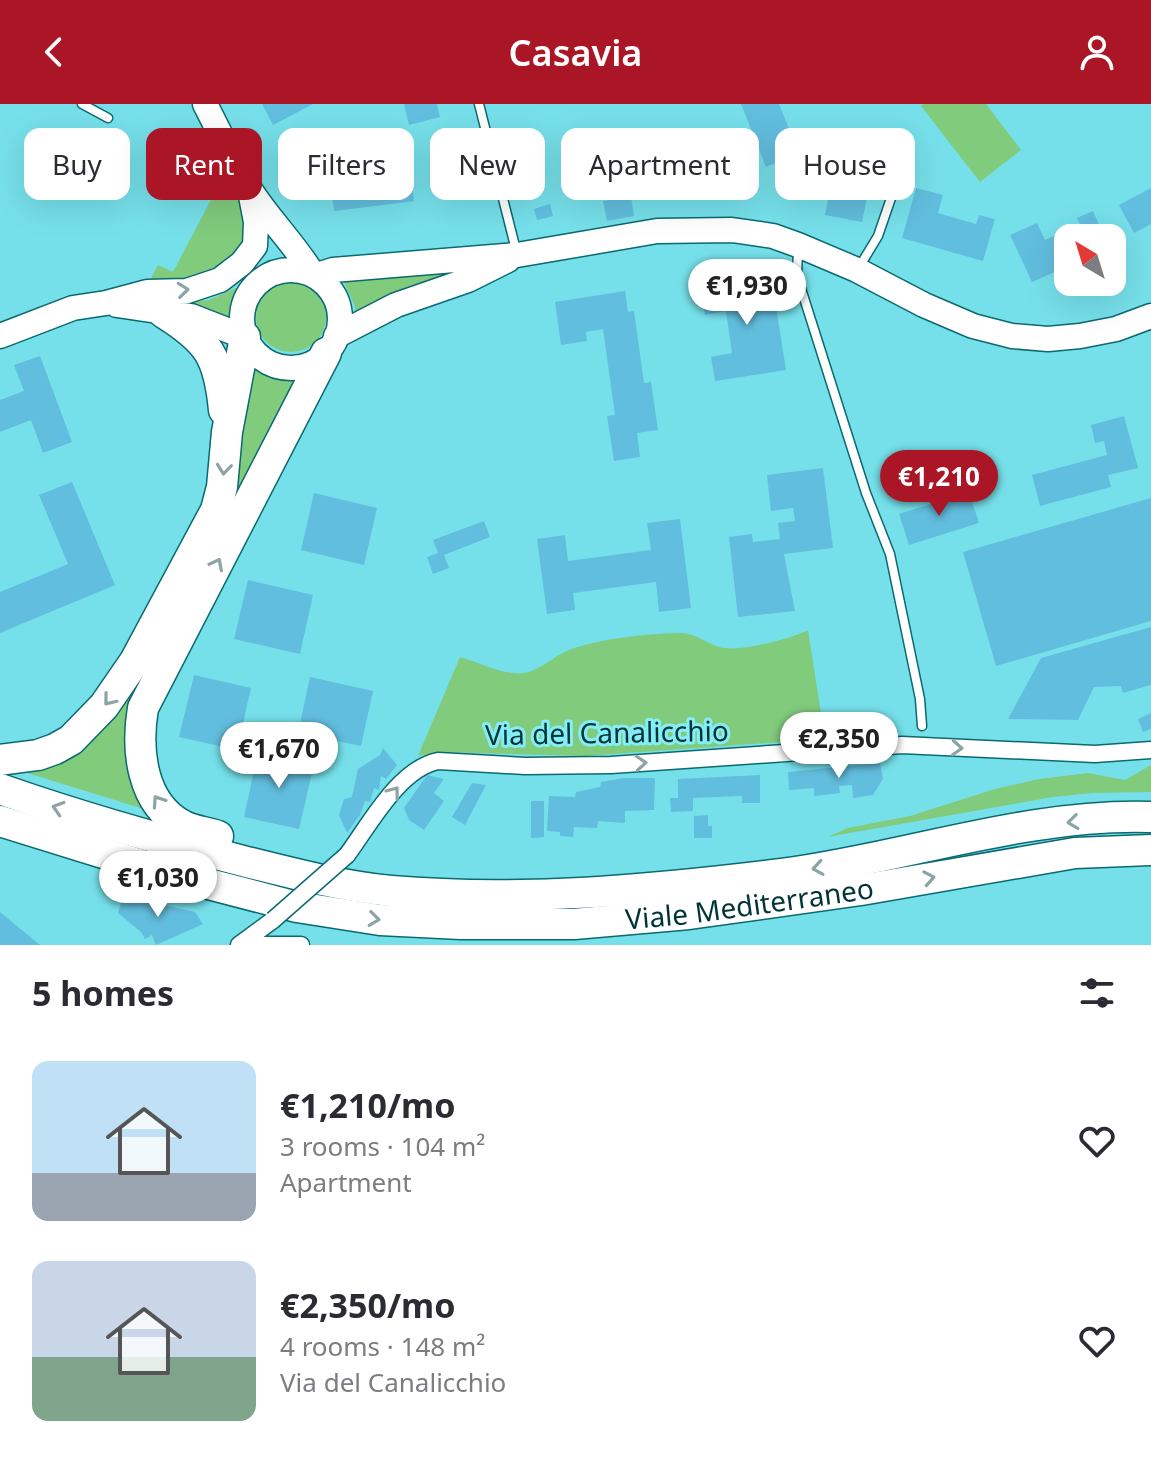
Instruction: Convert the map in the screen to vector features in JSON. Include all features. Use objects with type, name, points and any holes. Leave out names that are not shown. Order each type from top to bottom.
[{"type":"highway","points":[[164,313],[200,339],[216,363],[227,432]]},
{"type":"highway","points":[[0,760],[38,755],[71,740],[123,682],[216,510],[245,337]]},
{"type":"highway","points":[[331,344],[143,708],[142,766],[154,798],[183,826],[330,864],[388,872],[531,877],[639,889]]},
{"type":"highway","name":"Viale Mediterraneo","points":[[0,789],[149,837],[323,879],[387,890],[458,895],[554,895],[784,873],[931,844],[1079,821],[1151,817]]},
{"type":"highway","name":"Viale Mediterraneo","points":[[0,821],[285,913],[461,924],[574,924],[733,910],[1075,853],[1151,850]]},
{"type":"main road","points":[[205,104],[218,128]]},
{"type":"main road","points":[[0,336],[73,308],[147,292],[196,289],[220,280],[233,271],[255,246],[256,222],[252,200]]},
{"type":"main road","points":[[257,200],[272,222],[297,247],[314,276],[334,296],[340,323],[331,344]]},
{"type":"main road","points":[[245,337],[243,308],[248,294],[258,282],[285,270],[314,276],[333,270],[517,255],[657,231],[732,230],[773,236],[857,270],[973,326],[1012,336],[1048,339],[1080,336],[1116,329],[1151,316]]},
{"type":"main road","points":[[106,303],[191,316],[245,337],[260,357],[282,367],[306,365],[331,344],[396,305],[468,280],[517,255]]},
{"type":"street","name":"Via del Canalicchio","points":[[239,945],[285,913],[347,855],[406,777],[424,764],[438,761],[525,766],[611,765],[902,745],[1095,754],[1149,750]]},
{"type":"street","points":[[254,945],[301,945]]},
{"type":"lane","points":[[82,104],[108,118]]},
{"type":"lane","points":[[479,104],[517,255]]},
{"type":"lane","points":[[857,270],[878,236],[890,200]]},
{"type":"lane","points":[[798,245],[797,276],[866,493],[890,554],[920,699],[922,726]]},
{"type":"green space","points":[[986,104],[1021,150],[980,182],[921,106]]},
{"type":"green space","points":[[211,200],[240,200],[246,230],[243,241],[230,259],[199,276],[149,282],[158,265],[173,272]]},
{"type":"green space","points":[[467,269],[355,317],[355,306],[343,280]]},
{"type":"green space","points":[[291,282],[316,292],[326,317],[316,342],[291,352],[266,342],[256,317],[266,292]]},
{"type":"green space","points":[[236,288],[230,303],[230,320],[181,303],[209,300]]},
{"type":"green space","points":[[251,364],[270,375],[296,378],[300,382],[140,687],[147,810],[24,772],[152,652]]},
{"type":"green space","points":[[808,630],[825,739],[584,756],[438,752],[418,756],[460,657],[500,670],[522,673],[530,672],[574,648],[626,637],[684,633],[724,648],[743,648],[767,644]]},
{"type":"green space","points":[[1151,765],[1151,792],[1053,797],[827,837],[848,828],[910,816],[995,789],[1039,779],[1088,773],[1125,780]]},
{"type":"building","points":[[262,104],[313,104],[273,125]]},
{"type":"building","points":[[404,104],[437,104],[440,117],[409,125]]},
{"type":"building","points":[[741,104],[779,104],[789,128],[775,128],[775,163],[766,167],[759,149],[759,128],[751,128]]},
{"type":"building","points":[[916,188],[943,195],[938,213],[976,224],[979,215],[995,219],[983,261],[902,238]]},
{"type":"building","points":[[1151,188],[1151,224],[1134,233],[1119,205]]},
{"type":"building","points":[[333,200],[414,200],[414,201],[334,211]]},
{"type":"building","points":[[631,200],[634,216],[607,221],[603,201]]},
{"type":"building","points":[[828,200],[866,200],[862,222],[825,215]]},
{"type":"building","points":[[550,204],[553,216],[537,220],[534,209]]},
{"type":"building","points":[[1093,211],[1099,224],[1080,224],[1077,218]]},
{"type":"building","points":[[1037,223],[1045,240],[1054,236],[1054,272],[1032,282],[1010,235]]},
{"type":"building","points":[[771,275],[786,370],[715,381],[711,357],[732,353],[726,311],[705,315],[700,286]]},
{"type":"building","points":[[625,291],[628,312],[634,311],[644,383],[651,382],[658,430],[637,433],[640,457],[614,461],[607,416],[615,415],[603,329],[586,332],[587,341],[561,345],[555,302]]},
{"type":"building","points":[[40,356],[72,442],[43,453],[31,420],[0,432],[0,400],[24,391],[14,365]]},
{"type":"building","points":[[1124,416],[1138,468],[1108,475],[1111,487],[1040,506],[1032,475],[1107,455],[1104,441],[1095,443],[1091,425]]},
{"type":"building","points":[[823,468],[833,548],[784,554],[795,611],[738,617],[729,537],[752,534],[753,542],[780,539],[778,523],[795,521],[793,508],[771,511],[767,475]]},
{"type":"building","points":[[72,482],[115,585],[0,633],[0,592],[68,564],[39,495]]},
{"type":"building","points":[[969,492],[979,523],[909,545],[899,514]]},
{"type":"building","points":[[314,493],[377,508],[364,565],[301,550]]},
{"type":"building","points":[[1151,498],[1151,621],[996,666],[963,552]]},
{"type":"building","points":[[680,519],[691,608],[659,612],[656,582],[573,593],[575,610],[547,614],[537,539],[565,535],[568,561],[651,550],[647,523]]},
{"type":"building","points":[[484,521],[490,537],[444,555],[449,568],[433,574],[427,557],[438,553],[433,540]]},
{"type":"building","points":[[248,580],[313,595],[300,654],[234,639]]},
{"type":"building","points":[[1151,627],[1151,685],[1123,693],[1121,686],[1094,687],[1078,720],[1008,719],[1041,658]]},
{"type":"building","points":[[194,675],[251,688],[237,750],[179,737]]},
{"type":"building","points":[[310,677],[373,691],[361,746],[298,733]]},
{"type":"building","points":[[1151,713],[1151,729],[1143,732],[1138,719]]},
{"type":"building","points":[[383,748],[397,765],[386,779],[381,776],[379,790],[374,788],[370,802],[365,801],[360,815],[347,833],[339,815],[344,799],[352,797],[358,769],[380,755]]},
{"type":"building","points":[[258,752],[314,764],[299,829],[244,817]]},
{"type":"building","points":[[880,763],[883,779],[873,795],[853,798],[852,785],[839,786],[840,793],[814,796],[814,788],[789,790],[788,772]]},
{"type":"building","points":[[427,775],[444,779],[434,793],[444,801],[424,830],[409,820],[404,808]]},
{"type":"building","points":[[760,775],[760,803],[742,803],[742,796],[693,798],[693,811],[671,812],[670,798],[678,798],[678,779]]},
{"type":"building","points":[[655,778],[654,810],[625,811],[625,823],[598,821],[597,828],[574,827],[573,837],[547,831],[549,796],[575,797],[576,792],[600,787],[601,782]]},
{"type":"building","points":[[472,783],[486,785],[465,825],[452,817]]},
{"type":"building","points":[[531,801],[544,801],[544,837],[531,838]]},
{"type":"building","points":[[708,815],[712,838],[694,838],[694,816]]},
{"type":"building","points":[[123,896],[195,912],[203,924],[156,945],[152,935],[145,939],[118,913]]},
{"type":"building","points":[[0,912],[40,945],[0,945]]}]
